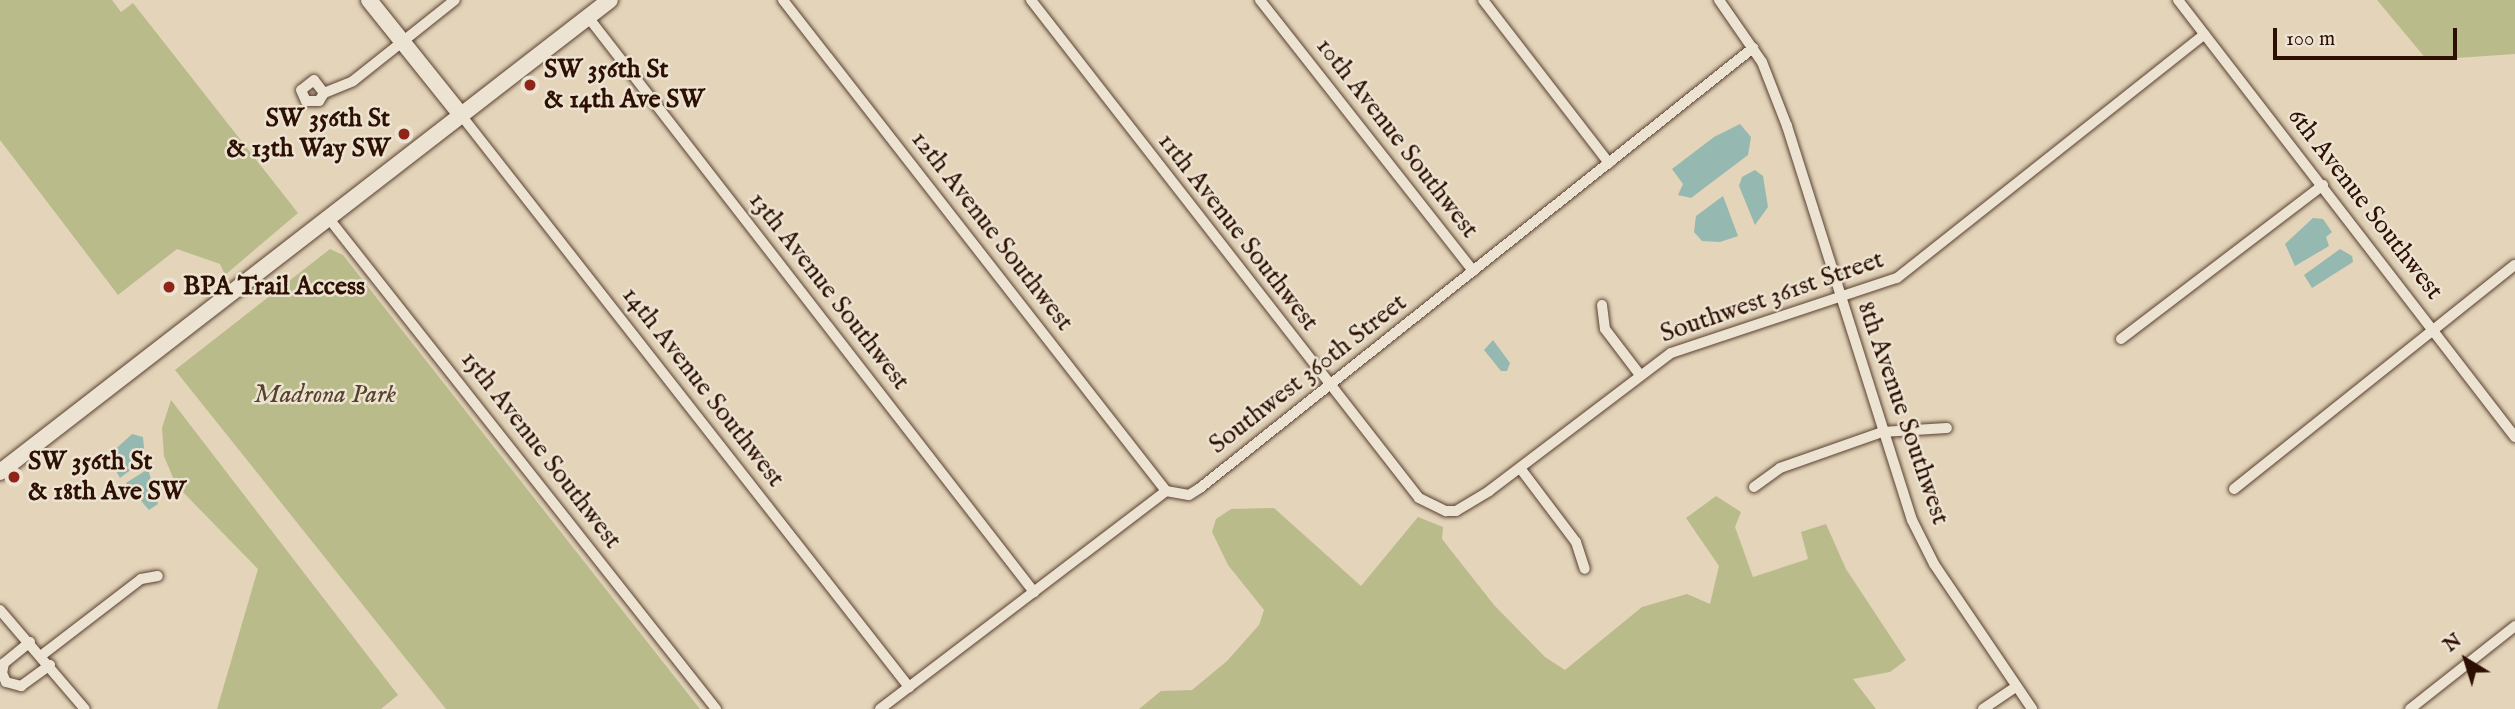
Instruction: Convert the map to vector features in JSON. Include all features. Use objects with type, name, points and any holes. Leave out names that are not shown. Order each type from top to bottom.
[{"type":"main road","points":[[369,0],[461,115]]},
{"type":"main road","points":[[0,472],[330,220],[610,0]]},
{"type":"street","points":[[324,93],[353,81],[455,0]]},
{"type":"street","name":"12th Avenue Southwest","points":[[783,0],[1166,491]]},
{"type":"street","name":"11th Avenue Southwest","points":[[1031,0],[1330,388],[1419,498],[1446,512]]},
{"type":"street","name":"10th Avenue Southwest","points":[[1259,0],[1474,271]]},
{"type":"street","points":[[1483,0],[1609,163]]},
{"type":"street","name":"8th Avenue Southwest","points":[[1719,0],[1753,48],[1787,126],[1882,432],[1923,542],[2032,709]]},
{"type":"street","name":"6th Avenue Southwest","points":[[2178,0],[2515,437]]},
{"type":"street","name":"13th Avenue Southwest","points":[[588,18],[1034,592]]},
{"type":"street","name":"Southwest 361st Street","points":[[1446,512],[1472,503],[1640,375],[1686,346],[1841,300],[1914,267],[2204,35]]},
{"type":"street","name":"Southwest 360th Street","points":[[1166,491],[1189,495],[1200,488],[1330,388],[1753,48]]},
{"type":"street","name":"14th Avenue Southwest","points":[[461,115],[909,687]]},
{"type":"street","points":[[2121,339],[2323,185]]},
{"type":"street","name":"15th Avenue Southwest","points":[[330,220],[716,709]]},
{"type":"street","points":[[2234,489],[2515,265]]},
{"type":"street","points":[[1602,305],[1605,330],[1640,375]]},
{"type":"street","points":[[1754,488],[1780,468],[1882,432],[1947,428]]},
{"type":"street","points":[[1520,468],[1576,542],[1585,569]]},
{"type":"street","points":[[880,709],[1166,491]]},
{"type":"street","points":[[42,655],[141,579],[158,576]]},
{"type":"street","points":[[0,610],[42,655],[85,709]]},
{"type":"street","points":[[2410,709],[2515,626]]},
{"type":"street","points":[[30,642],[4,663],[2,673],[6,682],[21,686],[50,665]]},
{"type":"street","points":[[1983,709],[2016,687]]},
{"type":"green space","points":[[0,0],[112,0],[121,12],[133,3],[298,213],[225,275],[220,264],[177,249],[118,295],[0,140]]},
{"type":"green space","points":[[2377,0],[2515,0],[2515,54],[2427,60]]},
{"type":"green space","name":"Madrona Park","points":[[330,249],[343,255],[700,709],[446,709],[175,370]]},
{"type":"green space","points":[[171,400],[398,695],[381,709],[217,709],[258,569],[176,485],[164,456],[162,428]]},
{"type":"green space","points":[[1716,496],[1741,512],[1735,527],[1753,577],[1808,559],[1801,532],[1826,524],[1846,569],[1906,660],[1890,672],[1853,679],[1876,709],[1139,709],[1161,691],[1192,690],[1227,661],[1259,625],[1264,610],[1228,565],[1212,532],[1216,519],[1231,509],[1274,508],[1361,586],[1418,517],[1443,527],[1442,539],[1494,605],[1545,657],[1565,670],[1642,607],[1687,594],[1710,604],[1719,566],[1686,518]]},
{"type":"water","points":[[1740,124],[1751,137],[1748,155],[1691,198],[1678,195],[1683,184],[1672,169],[1714,137]]},
{"type":"water","points":[[1755,170],[1763,176],[1768,207],[1755,225],[1739,186],[1742,177]]},
{"type":"water","points":[[1723,196],[1738,236],[1720,242],[1702,241],[1694,232],[1696,216]]},
{"type":"water","points":[[2313,218],[2323,219],[2332,232],[2326,237],[2329,246],[2295,266],[2285,244]]},
{"type":"water","points":[[2340,249],[2352,256],[2353,262],[2312,288],[2304,275]]},
{"type":"water","points":[[1493,340],[1510,363],[1507,371],[1501,371],[1484,350]]},
{"type":"water","points":[[132,434],[143,437],[145,459],[120,478],[108,456]]},
{"type":"water","points":[[148,469],[158,504],[149,510],[126,483]]},
{"type":"place","name":"SW 356th St & 14th Ave SW","points":[[530,85]]},
{"type":"place","name":"SW 356th St & 13th Way SW","points":[[404,134]]},
{"type":"place","name":"BPA Trail Access","points":[[169,287]]},
{"type":"place","name":"SW 356th St & 18th Ave SW","points":[[14,477]]}]
